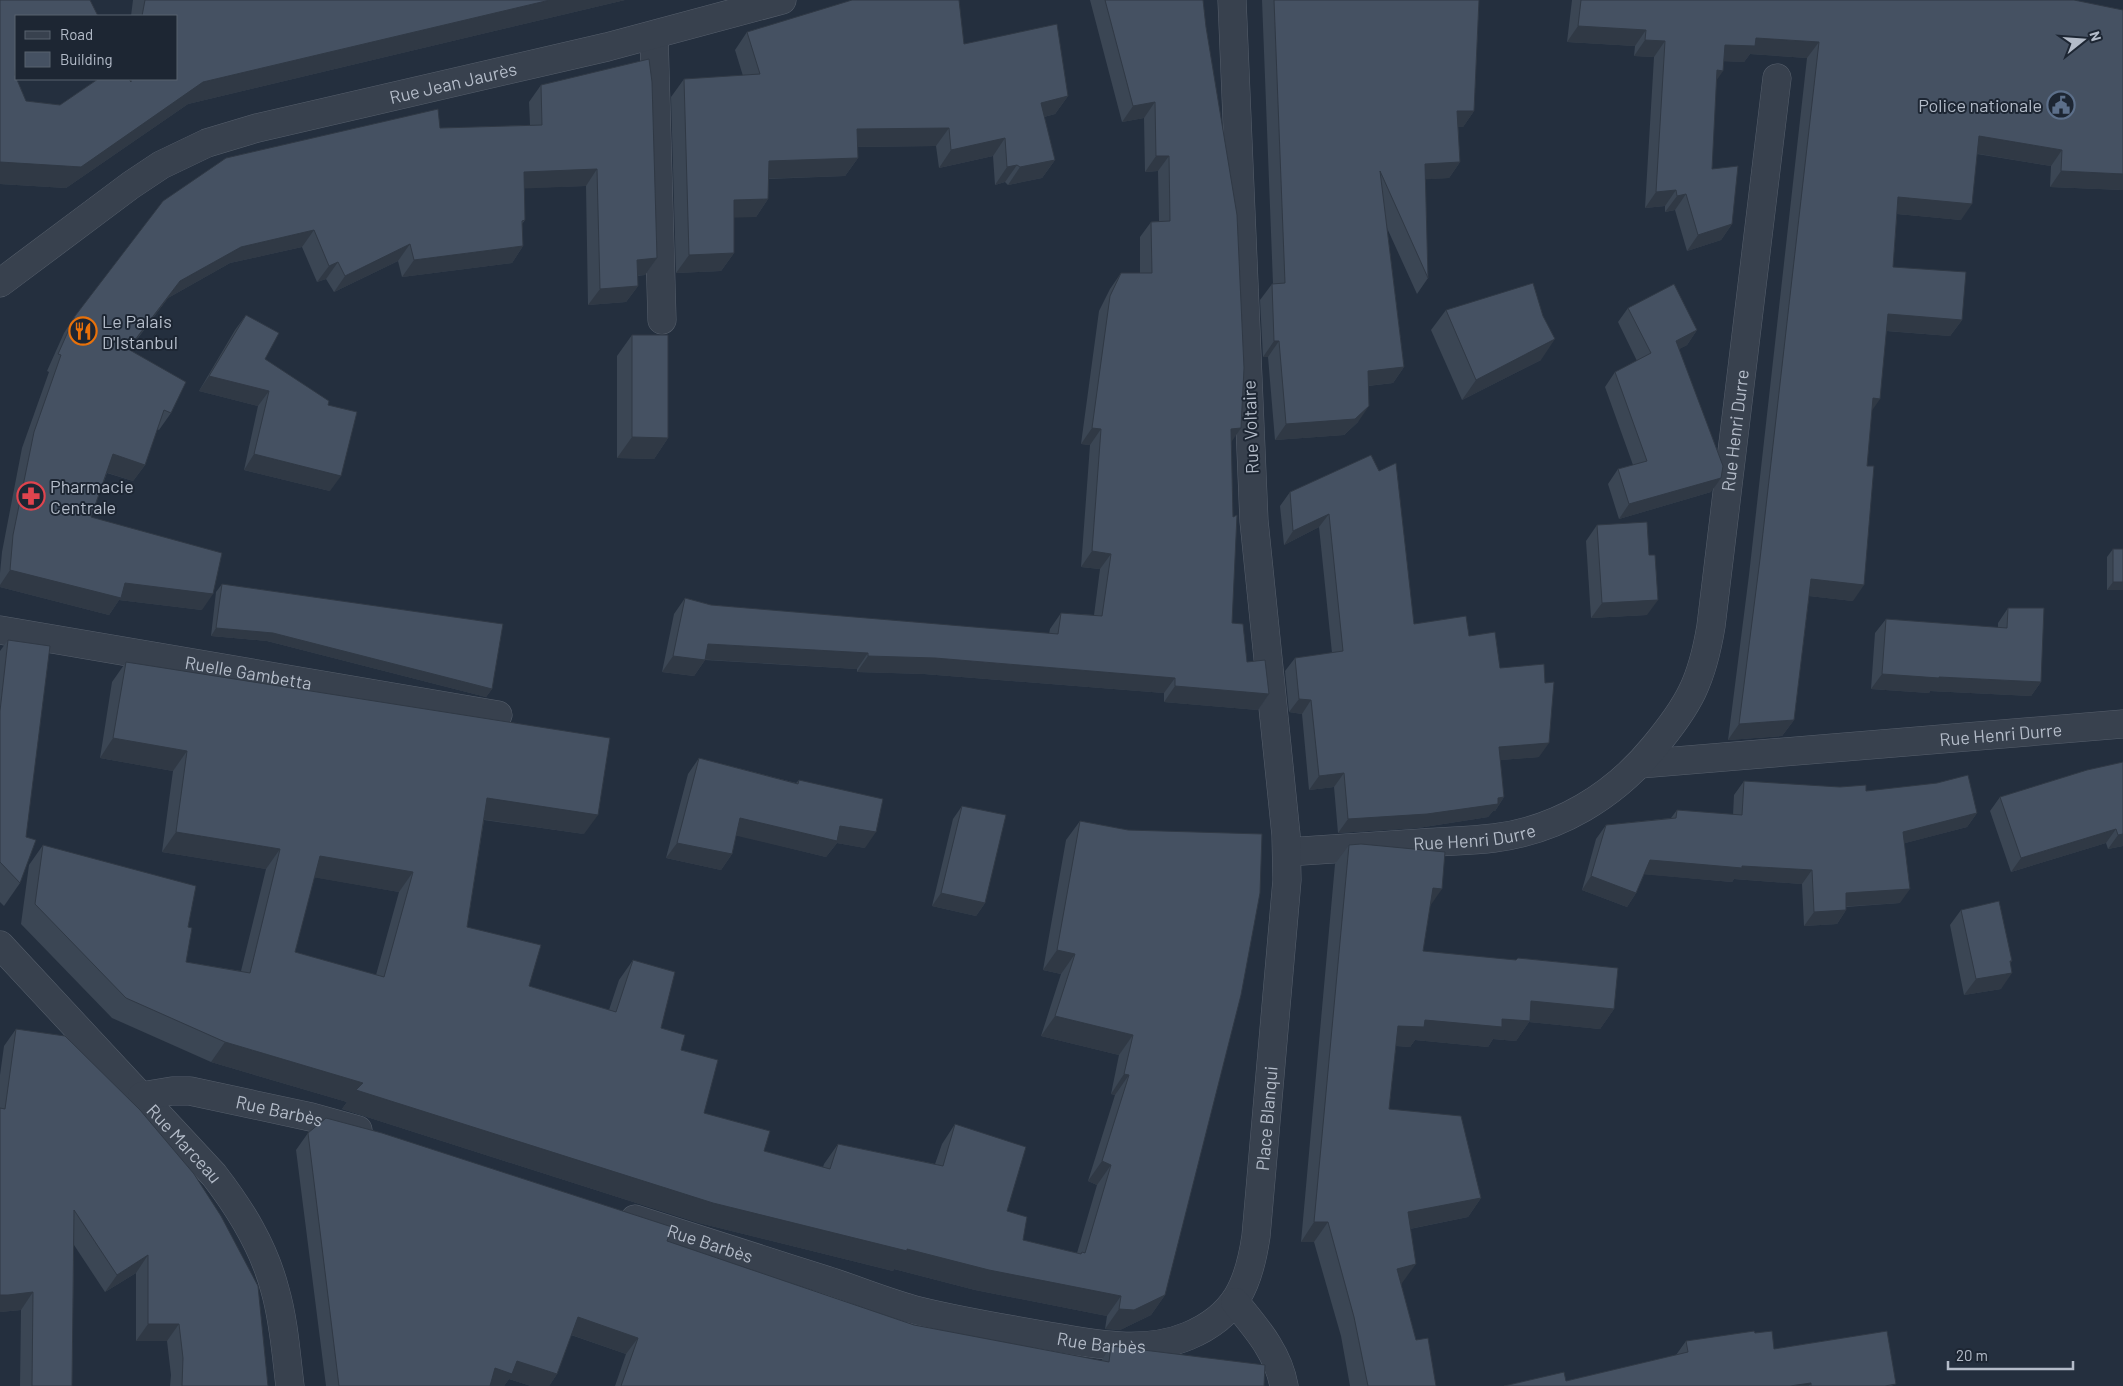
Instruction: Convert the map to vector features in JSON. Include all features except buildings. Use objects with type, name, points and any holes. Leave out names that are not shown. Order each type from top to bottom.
[{"type":"street","name":"Rue Jean Jaurès","points":[[0,283],[131,185],[161,165],[207,144],[230,136],[654,36],[745,5],[782,0]]},
{"type":"street","name":"Rue Voltaire","points":[[1232,0],[1254,521],[1287,852]]},
{"type":"street","points":[[654,36],[662,320]]},
{"type":"street","name":"Rue Henri Durre","points":[[1287,852],[1494,838],[1546,826],[1594,802],[1617,786],[1640,764],[1673,725],[1688,702],[1698,680],[1706,653],[1777,78]]},
{"type":"street","name":"Ruelle Gambetta","points":[[0,630],[498,715]]},
{"type":"street","name":"Rue Henri Durre","points":[[1640,764],[2123,724]]},
{"type":"street","name":"Place Blanqui","points":[[1166,1343],[1188,1336],[1222,1316],[1235,1302],[1246,1281],[1252,1260],[1256,1236],[1286,909],[1287,852]]},
{"type":"street","name":"Rue Marceau","points":[[0,945],[214,1175],[250,1227],[262,1250],[276,1291],[290,1386]]},
{"type":"street","name":"Rue Barbès","points":[[142,1096],[172,1091],[207,1094],[311,1117],[384,1138]]},
{"type":"street","name":"Rue Barbès","points":[[609,1210],[934,1314],[990,1327],[1086,1343],[1143,1346],[1166,1343]]},
{"type":"street","points":[[1235,1302],[1267,1341],[1282,1375],[1284,1386]]},
{"type":"place","name":"Police nationale","points":[[2061,105]]},
{"type":"place","name":"Le Palais D'Istanbul","points":[[83,331]]},
{"type":"place","name":"Pharmacie Centrale","points":[[31,496]]}]
